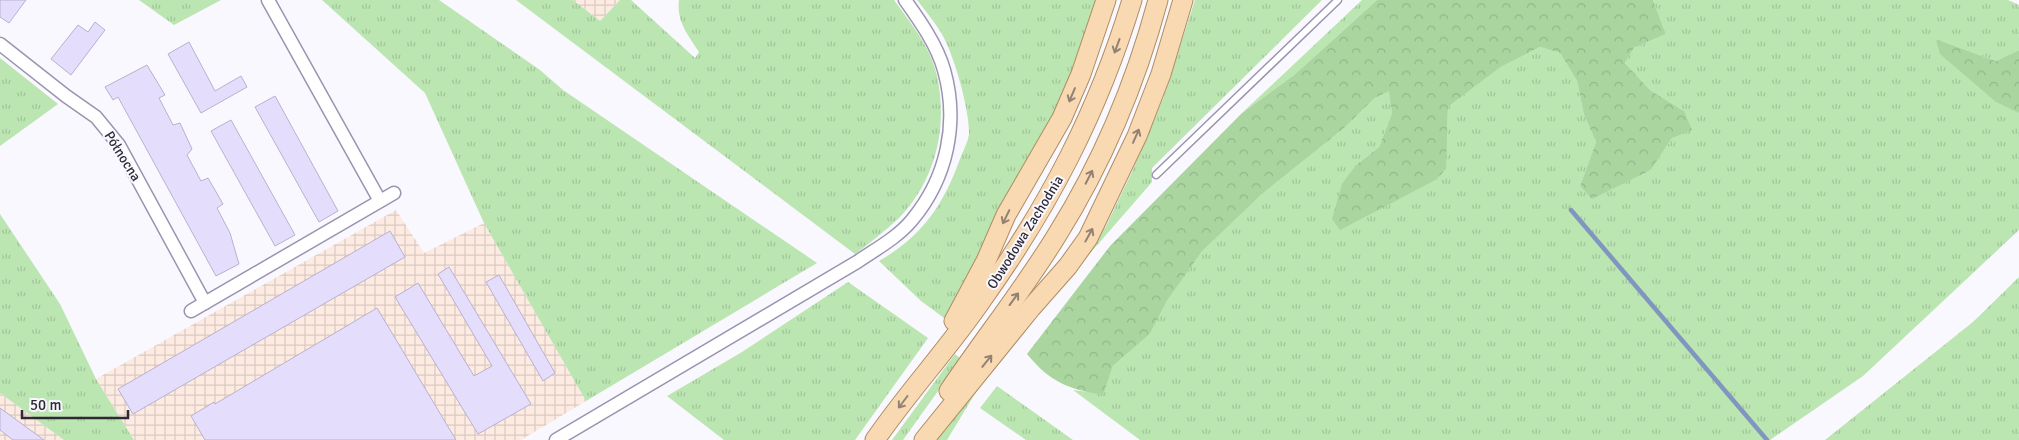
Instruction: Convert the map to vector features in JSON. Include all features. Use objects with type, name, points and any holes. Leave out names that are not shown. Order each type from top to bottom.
[{"type":"main road","points":[[931,364],[986,261],[1006,216],[1062,118],[1081,74],[1106,0]]},
{"type":"main road","name":"Obwodowa Zachodnia","points":[[875,440],[931,364],[980,303],[1066,168],[1102,86],[1132,0]]},
{"type":"main road","name":"Obwodowa Zachodnia","points":[[917,440],[1057,235],[1087,182],[1117,119],[1138,66],[1158,0]]},
{"type":"main road","points":[[924,440],[1037,301],[1068,266],[1088,238],[1137,136],[1161,74],[1183,0]]},
{"type":"street","points":[[268,0],[380,201]]},
{"type":"street","points":[[556,440],[570,435],[857,262],[887,242],[911,221],[934,188],[946,154],[952,116],[944,69],[923,25],[905,0]]},
{"type":"street","name":"Północna","points":[[0,44],[96,117],[119,145],[205,303]]},
{"type":"street","points":[[191,311],[394,193]]},
{"type":"lane","points":[[1156,174],[1338,0]]},
{"type":"shaded area","points":[[573,0],[620,0],[600,21]]},
{"type":"shaded area","points":[[396,210],[424,253],[484,223],[586,401],[521,440],[134,440],[96,379]]},
{"type":"shaded area","points":[[0,393],[64,440],[0,440]]},
{"type":"green space","points":[[139,0],[221,0],[174,25]]},
{"type":"green space","points":[[322,0],[439,0],[540,70],[563,90],[817,263],[586,401],[484,223],[425,93]]},
{"type":"green space","points":[[516,0],[573,0],[600,21],[620,0],[631,0],[695,58],[699,52],[681,21],[679,0],[894,0],[925,46],[937,76],[941,114],[940,133],[930,170],[912,203],[899,218],[855,254]]},
{"type":"green space","points":[[917,0],[1096,0],[1070,76],[1036,150],[961,294],[944,318],[921,301],[879,261],[907,241],[929,218],[946,191],[969,134],[964,96],[950,52],[940,31]]},
{"type":"green space","points":[[1195,0],[1322,0],[1152,168],[1152,182],[1073,273],[1106,226],[1132,172],[1164,96]]},
{"type":"green space","points":[[1362,0],[1377,0],[1294,75],[1242,113]]},
{"type":"green space","points":[[1377,0],[1653,0],[1666,34],[1634,48],[1625,63],[1650,90],[1684,111],[1692,130],[1672,138],[1651,170],[1592,199],[1580,186],[1596,142],[1584,115],[1577,81],[1560,53],[1540,47],[1501,67],[1448,107],[1446,169],[1436,180],[1340,230],[1332,219],[1342,184],[1356,165],[1379,147],[1392,113],[1389,91],[1375,98],[1343,129],[1261,195],[1202,251],[1167,301],[1150,334],[1113,366],[1103,395],[1060,383],[1035,364],[1027,354],[1110,246],[1242,113],[1294,75]]},
{"type":"green space","points":[[1653,0],[2008,0],[2019,5],[2019,50],[1996,61],[1936,39],[2019,113],[2019,230],[1863,376],[1770,440],[1140,440],[1073,390],[1103,394],[1113,366],[1150,334],[1167,301],[1202,250],[1261,195],[1343,129],[1375,98],[1390,90],[1392,113],[1379,147],[1356,165],[1397,200],[1436,180],[1447,133],[1448,107],[1501,67],[1540,47],[1560,53],[1577,81],[1584,115],[1596,142],[1580,186],[1592,198],[1651,170],[1672,138],[1684,111],[1650,90],[1625,63],[1634,48],[1666,34]]},
{"type":"green space","points":[[1936,39],[1996,61],[2019,50],[2019,113],[1996,102],[1940,54]]},
{"type":"green space","points":[[0,58],[58,104],[0,146]]},
{"type":"green space","points":[[0,214],[60,304],[96,379],[134,440],[64,440],[0,393]]},
{"type":"green space","points":[[2019,277],[2019,440],[1825,440],[1973,322]]},
{"type":"green space","points":[[848,282],[928,338],[855,440],[724,440],[667,396],[742,352]]},
{"type":"green space","points":[[955,354],[961,359],[903,440],[892,440]]},
{"type":"green space","points":[[983,375],[985,377],[947,440],[937,440]]},
{"type":"green space","points":[[997,386],[1073,440],[1026,440],[980,408]]},
{"type":"building","points":[[0,0],[26,0],[9,23],[0,17]]},
{"type":"building","points":[[95,22],[105,30],[71,75],[51,59],[78,25],[88,32]]},
{"type":"building","points":[[189,42],[215,91],[241,76],[247,87],[201,113],[168,54]]},
{"type":"building","points":[[147,65],[165,95],[159,98],[173,125],[180,123],[192,149],[187,155],[201,181],[208,178],[223,204],[217,208],[230,233],[239,264],[216,276],[118,97],[113,100],[105,87]]},
{"type":"building","points":[[275,96],[338,211],[319,222],[255,107]]},
{"type":"building","points":[[231,120],[295,235],[275,246],[211,131]]},
{"type":"building","points":[[390,231],[405,257],[133,414],[118,389]]},
{"type":"building","points":[[449,267],[531,404],[478,434],[395,297],[418,283],[474,376],[492,366],[438,274]]},
{"type":"building","points":[[499,275],[555,373],[543,381],[486,282]]},
{"type":"building","points":[[377,308],[456,440],[205,440],[191,416],[214,402],[215,404]]},
{"type":"building","points":[[0,408],[44,440],[13,440],[0,430]]},
{"type":"waterway","points":[[1571,210],[1767,440]]}]
